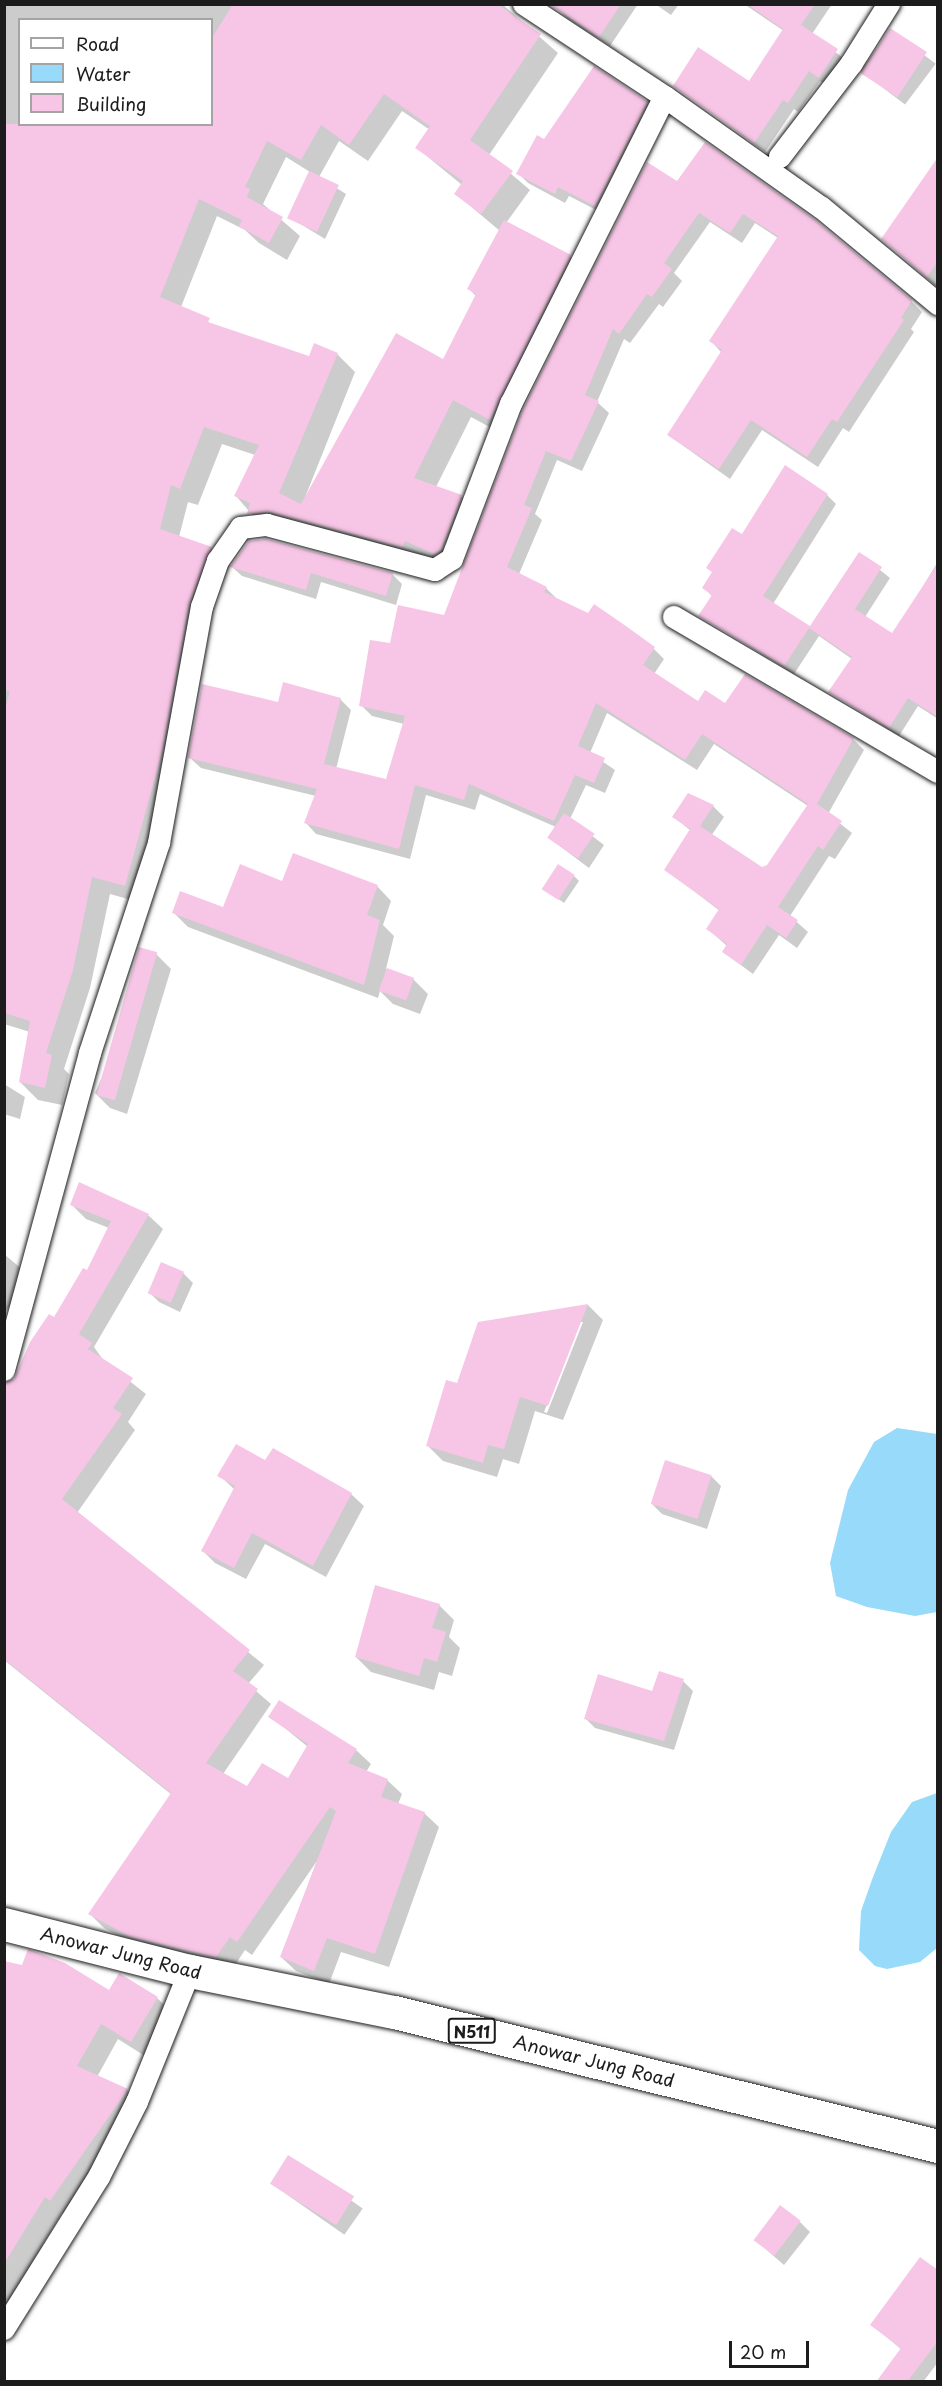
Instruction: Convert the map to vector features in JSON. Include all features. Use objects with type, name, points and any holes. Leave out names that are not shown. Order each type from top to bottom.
[{"type":"highway","name":"Anowar Jung Road","points":[[4,1924],[190,1971],[394,2012],[938,2146]]},
{"type":"street","points":[[524,4],[665,97],[822,208],[938,304]]},
{"type":"street","points":[[780,157],[852,63],[889,4]]},
{"type":"street","points":[[4,1370],[90,1053],[159,843],[202,607],[218,561],[242,528],[267,525],[435,570],[452,559],[511,404],[665,97]]},
{"type":"street","points":[[674,617],[938,772]]},
{"type":"street","points":[[4,2329],[99,2177],[137,2102],[190,1971]]},
{"type":"water","points":[[897,1428],[937,1434],[937,1612],[915,1616],[867,1607],[836,1596],[830,1563],[848,1490],[874,1442]]},
{"type":"water","points":[[937,1793],[937,1948],[920,1962],[887,1969],[875,1966],[859,1950],[861,1911],[873,1877],[891,1832],[912,1802]]},
{"type":"building","points":[[233,4],[497,4],[541,34],[470,140],[513,171],[481,214],[454,194],[463,181],[415,148],[430,126],[384,94],[349,145],[321,125],[301,160],[267,141],[245,187],[250,189],[247,197],[283,217],[269,243],[239,226],[242,220],[199,199],[160,297],[210,318],[208,322],[309,356],[314,343],[338,353],[279,493],[301,504],[396,333],[443,359],[476,294],[467,289],[504,220],[571,255],[490,420],[453,400],[414,478],[462,495],[441,550],[435,554],[405,541],[402,547],[270,512],[247,514],[250,503],[234,496],[259,445],[204,427],[180,489],[171,485],[160,529],[212,547],[189,605],[162,752],[125,886],[92,877],[73,970],[46,1053],[52,1055],[45,1088],[19,1082],[30,1021],[4,1013],[4,714],[10,691],[4,690],[4,124],[18,124],[18,126],[213,126],[213,36]]},
{"type":"building","points":[[549,4],[621,4],[599,37]]},
{"type":"building","points":[[747,4],[815,4],[801,25],[838,49],[819,78],[809,71],[788,103],[783,100],[754,143],[673,86],[698,47],[749,81],[783,29]]},
{"type":"building","points":[[890,28],[927,52],[897,97],[861,73]]},
{"type":"building","points":[[594,66],[648,102],[595,206],[558,187],[555,194],[516,174],[537,135],[544,139]]},
{"type":"building","points":[[705,142],[814,219],[912,300],[901,318],[904,320],[837,422],[832,419],[807,457],[751,420],[719,469],[667,435],[722,350],[709,341],[778,236],[743,214],[730,233],[699,213],[664,263],[672,269],[652,297],[647,294],[619,334],[613,329],[585,395],[599,401],[571,461],[546,451],[524,505],[532,508],[507,567],[547,587],[544,592],[588,613],[594,604],[623,624],[655,647],[643,665],[698,701],[705,690],[725,703],[745,674],[854,738],[817,804],[842,821],[823,850],[818,846],[778,907],[798,920],[786,938],[767,925],[741,965],[722,952],[727,944],[706,929],[719,909],[664,870],[690,829],[672,817],[688,793],[714,805],[700,826],[762,867],[767,865],[808,804],[702,734],[685,760],[596,703],[578,746],[605,758],[594,783],[575,775],[554,821],[469,784],[464,800],[415,785],[399,849],[304,823],[317,789],[188,758],[202,684],[278,702],[283,682],[341,698],[324,764],[386,779],[405,716],[359,706],[370,640],[390,643],[398,605],[444,615],[523,409],[647,162],[677,181]]},
{"type":"building","points":[[938,157],[938,261],[927,277],[881,239]]},
{"type":"building","points":[[309,171],[339,185],[317,232],[287,218]]},
{"type":"building","points":[[785,465],[828,494],[763,596],[810,626],[859,552],[882,567],[855,609],[892,633],[938,563],[938,717],[908,698],[889,728],[828,692],[852,657],[809,628],[784,666],[698,616],[712,595],[702,588],[712,572],[706,568],[732,528],[742,534]]},
{"type":"building","points":[[266,539],[393,573],[386,596],[311,573],[306,590],[230,567],[249,541]]},
{"type":"building","points":[[564,813],[595,834],[578,859],[547,838]]},
{"type":"building","points":[[293,853],[378,885],[367,915],[380,920],[364,985],[172,913],[180,891],[223,907],[240,864],[282,881]]},
{"type":"building","points":[[558,864],[575,875],[558,900],[542,889]]},
{"type":"building","points":[[139,947],[157,952],[115,1100],[97,1095]]},
{"type":"building","points":[[387,968],[414,978],[406,1000],[379,991]]},
{"type":"building","points":[[79,1182],[149,1214],[79,1334],[92,1343],[88,1349],[133,1378],[113,1408],[122,1414],[62,1499],[250,1650],[233,1671],[258,1689],[206,1763],[247,1786],[262,1763],[288,1778],[308,1744],[268,1717],[279,1700],[357,1749],[348,1763],[388,1779],[381,1797],[425,1812],[375,1954],[327,1938],[314,1971],[280,1957],[336,1811],[330,1807],[237,1942],[230,1937],[216,1957],[131,1937],[88,1914],[171,1793],[4,1659],[4,1383],[14,1379],[30,1342],[49,1314],[54,1317],[83,1268],[87,1270],[111,1221],[70,1205]]},
{"type":"building","points":[[161,1262],[184,1272],[171,1303],[148,1293]]},
{"type":"building","points":[[588,1304],[548,1406],[520,1397],[504,1449],[488,1445],[483,1463],[426,1446],[446,1380],[457,1383],[478,1322]]},
{"type":"building","points":[[236,1444],[265,1460],[273,1448],[352,1493],[313,1566],[252,1533],[234,1568],[201,1551],[235,1486],[217,1476]]},
{"type":"building","points":[[665,1460],[712,1475],[697,1519],[651,1504]]},
{"type":"building","points":[[375,1585],[440,1604],[432,1628],[446,1632],[437,1662],[424,1658],[419,1676],[355,1657]]},
{"type":"building","points":[[659,1671],[684,1679],[664,1741],[584,1719],[598,1674],[652,1691]]},
{"type":"building","points":[[28,1949],[65,1963],[109,1990],[119,1973],[158,1997],[131,2042],[101,2024],[77,2066],[128,2089],[50,2201],[45,2197],[4,2264],[4,1961],[22,1965]]},
{"type":"building","points":[[288,2155],[354,2196],[336,2225],[270,2184]]},
{"type":"building","points":[[780,2205],[801,2221],[774,2256],[754,2240]]},
{"type":"building","points":[[920,2257],[938,2270],[938,2341],[907,2382],[876,2382],[901,2348],[870,2325]]}]
